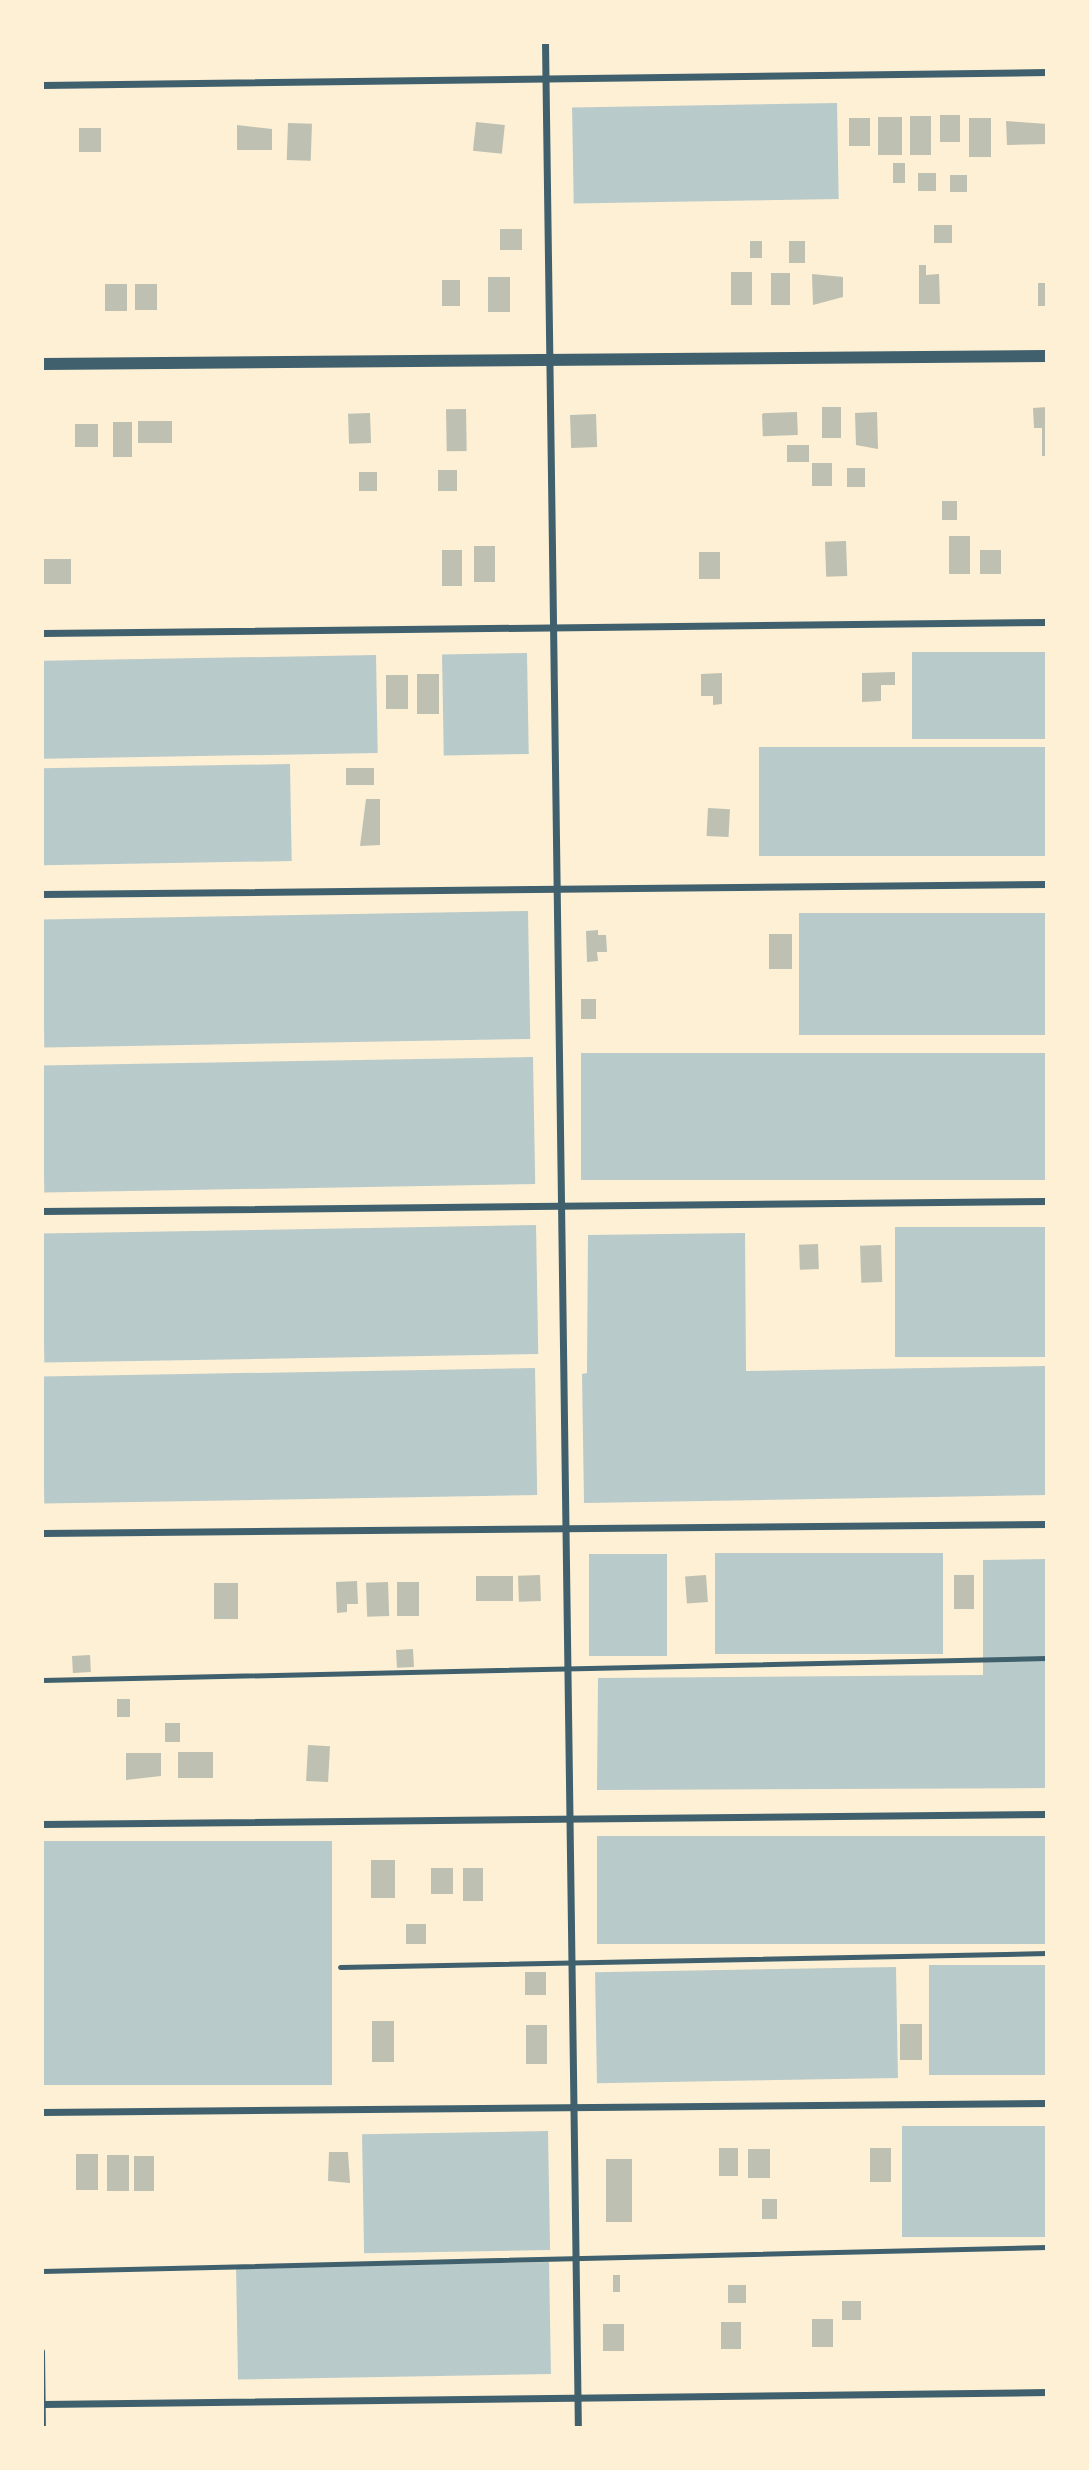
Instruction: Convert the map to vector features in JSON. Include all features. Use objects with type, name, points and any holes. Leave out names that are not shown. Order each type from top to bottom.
[{"type":"street","points":[[545,42],[546,358],[578,2428]]},
{"type":"street","points":[[42,85],[1047,72]]},
{"type":"street","points":[[42,364],[1047,356]]},
{"type":"street","points":[[42,633],[1047,622]]},
{"type":"street","points":[[42,894],[1047,884]]},
{"type":"street","points":[[42,1211],[1047,1201]]},
{"type":"street","points":[[42,1533],[1047,1524]]},
{"type":"street","points":[[42,1824],[568,1821],[1047,1814]]},
{"type":"street","points":[[42,2112],[573,2110],[1047,2103]]},
{"type":"street","points":[[42,2404],[1047,2392]]},
{"type":"lane","points":[[42,1679],[1047,1658]]},
{"type":"lane","points":[[340,1967],[1047,1953]]},
{"type":"lane","points":[[42,2271],[1047,2247]]},
{"type":"lane","points":[[42,2351],[43,2428]]},
{"type":"shaded area","points":[[837,103],[839,199],[574,204],[572,108]]},
{"type":"shaded area","points":[[912,652],[1047,652],[1047,739],[912,739]]},
{"type":"shaded area","points":[[527,653],[529,754],[444,755],[442,654]]},
{"type":"shaded area","points":[[376,655],[378,753],[44,759],[42,661]]},
{"type":"shaded area","points":[[759,747],[1047,747],[1047,856],[759,856]]},
{"type":"shaded area","points":[[290,764],[292,861],[44,865],[42,768]]},
{"type":"shaded area","points":[[528,911],[530,1039],[44,1047],[42,919]]},
{"type":"shaded area","points":[[799,913],[1047,913],[1047,1035],[799,1035]]},
{"type":"shaded area","points":[[581,1053],[1047,1053],[1047,1180],[581,1180]]},
{"type":"shaded area","points":[[533,1057],[535,1184],[44,1193],[42,1066]]},
{"type":"shaded area","points":[[536,1225],[538,1354],[44,1363],[42,1234]]},
{"type":"shaded area","points":[[895,1227],[1047,1227],[1047,1357],[895,1357]]},
{"type":"shaded area","points":[[745,1233],[746,1371],[1047,1366],[1047,1495],[584,1503],[582,1374],[587,1373],[588,1235]]},
{"type":"shaded area","points":[[535,1368],[537,1495],[44,1504],[42,1377]]},
{"type":"shaded area","points":[[715,1553],[943,1553],[943,1654],[715,1654]]},
{"type":"shaded area","points":[[589,1554],[667,1554],[667,1656],[589,1656]]},
{"type":"shaded area","points":[[1047,1559],[1047,1788],[597,1790],[598,1678],[983,1675],[983,1560]]},
{"type":"shaded area","points":[[597,1836],[1047,1836],[1047,1944],[597,1944]]},
{"type":"shaded area","points":[[42,1841],[332,1841],[332,2085],[42,2085]]},
{"type":"shaded area","points":[[929,1965],[1047,1965],[1047,2075],[929,2075]]},
{"type":"shaded area","points":[[896,1967],[898,2078],[597,2083],[595,1972]]},
{"type":"shaded area","points":[[902,2126],[1047,2126],[1047,2237],[902,2237]]},
{"type":"shaded area","points":[[548,2131],[550,2250],[364,2253],[362,2134]]},
{"type":"shaded area","points":[[549,2262],[551,2374],[238,2379],[236,2267]]},
{"type":"building","points":[[940,115],[960,115],[960,142],[940,142]]},
{"type":"building","points":[[910,116],[931,116],[931,155],[910,155]]},
{"type":"building","points":[[878,117],[902,117],[902,155],[878,155]]},
{"type":"building","points":[[849,118],[870,118],[870,146],[849,146]]},
{"type":"building","points":[[969,118],[991,118],[991,157],[969,157]]},
{"type":"building","points":[[1006,121],[1047,124],[1047,144],[1007,145]]},
{"type":"building","points":[[476,122],[505,125],[502,154],[473,151]]},
{"type":"building","points":[[288,123],[312,124],[311,161],[287,160]]},
{"type":"building","points":[[237,125],[272,129],[272,150],[237,150]]},
{"type":"building","points":[[79,128],[101,128],[101,152],[79,152]]},
{"type":"building","points":[[893,163],[905,163],[905,183],[893,183]]},
{"type":"building","points":[[918,173],[936,173],[936,191],[918,191]]},
{"type":"building","points":[[950,175],[967,175],[967,192],[950,192]]},
{"type":"building","points":[[934,225],[952,225],[952,243],[934,243]]},
{"type":"building","points":[[500,229],[522,229],[522,250],[500,250]]},
{"type":"building","points":[[750,241],[762,241],[762,258],[750,258]]},
{"type":"building","points":[[789,241],[805,241],[805,263],[789,263]]},
{"type":"building","points":[[919,265],[926,265],[926,275],[939,274],[940,304],[919,304]]},
{"type":"building","points":[[731,272],[752,272],[752,305],[731,305]]},
{"type":"building","points":[[771,273],[790,273],[790,305],[771,305]]},
{"type":"building","points":[[812,274],[843,277],[843,297],[813,305]]},
{"type":"building","points":[[488,277],[510,277],[510,312],[488,312]]},
{"type":"building","points":[[442,280],[460,280],[460,306],[442,306]]},
{"type":"building","points":[[1038,283],[1047,283],[1047,306],[1038,306]]},
{"type":"building","points":[[105,284],[127,284],[127,311],[105,311]]},
{"type":"building","points":[[135,284],[157,284],[157,310],[135,310]]},
{"type":"building","points":[[822,407],[841,407],[841,438],[822,438]]},
{"type":"building","points":[[1047,407],[1047,456],[1042,456],[1042,428],[1034,428],[1033,408]]},
{"type":"building","points":[[446,409],[466,409],[467,451],[447,451]]},
{"type":"building","points":[[797,412],[798,435],[763,436],[762,413]]},
{"type":"building","points":[[877,412],[878,449],[856,445],[855,413]]},
{"type":"building","points":[[370,413],[371,443],[349,444],[348,414]]},
{"type":"building","points":[[596,414],[597,447],[571,448],[570,415]]},
{"type":"building","points":[[138,421],[172,421],[172,443],[138,443]]},
{"type":"building","points":[[113,422],[132,422],[132,457],[113,457]]},
{"type":"building","points":[[75,424],[98,424],[98,447],[75,447]]},
{"type":"building","points":[[787,445],[809,445],[809,462],[787,462]]},
{"type":"building","points":[[812,463],[832,463],[832,486],[812,486]]},
{"type":"building","points":[[847,468],[865,468],[865,487],[847,487]]},
{"type":"building","points":[[438,470],[457,470],[457,491],[438,491]]},
{"type":"building","points":[[359,472],[377,472],[377,491],[359,491]]},
{"type":"building","points":[[942,501],[957,501],[957,520],[942,520]]},
{"type":"building","points":[[949,536],[970,536],[970,574],[949,574]]},
{"type":"building","points":[[846,541],[847,576],[826,577],[825,542]]},
{"type":"building","points":[[474,546],[495,546],[495,582],[474,582]]},
{"type":"building","points":[[442,550],[462,550],[462,586],[442,586]]},
{"type":"building","points":[[980,550],[1001,550],[1001,574],[980,574]]},
{"type":"building","points":[[699,552],[720,552],[720,579],[699,579]]},
{"type":"building","points":[[42,559],[71,559],[71,584],[42,584]]},
{"type":"building","points":[[895,672],[895,685],[881,685],[881,701],[862,702],[862,673]]},
{"type":"building","points":[[722,673],[722,704],[713,705],[713,696],[701,696],[701,674]]},
{"type":"building","points":[[417,674],[439,674],[439,714],[417,714]]},
{"type":"building","points":[[386,675],[408,675],[408,709],[386,709]]},
{"type":"building","points":[[346,768],[374,768],[374,785],[346,785]]},
{"type":"building","points":[[366,799],[380,799],[380,845],[360,846]]},
{"type":"building","points":[[708,808],[730,809],[729,837],[707,836]]},
{"type":"building","points":[[598,930],[598,935],[606,935],[607,952],[597,952],[598,961],[587,962],[586,931]]},
{"type":"building","points":[[769,934],[792,934],[792,969],[769,969]]},
{"type":"building","points":[[581,999],[596,999],[596,1019],[581,1019]]},
{"type":"building","points":[[818,1244],[819,1269],[800,1270],[799,1245]]},
{"type":"building","points":[[881,1245],[882,1282],[861,1283],[860,1246]]},
{"type":"building","points":[[540,1575],[541,1601],[519,1602],[518,1576]]},
{"type":"building","points":[[706,1575],[708,1602],[687,1603],[685,1576]]},
{"type":"building","points":[[954,1575],[974,1575],[974,1609],[954,1609]]},
{"type":"building","points":[[476,1576],[513,1576],[513,1601],[476,1601]]},
{"type":"building","points":[[357,1581],[358,1604],[347,1604],[347,1612],[337,1613],[336,1582]]},
{"type":"building","points":[[388,1582],[389,1616],[367,1617],[366,1583]]},
{"type":"building","points":[[397,1582],[419,1582],[419,1616],[397,1616]]},
{"type":"building","points":[[214,1583],[238,1583],[238,1619],[214,1619]]},
{"type":"building","points":[[413,1649],[414,1667],[397,1668],[396,1650]]},
{"type":"building","points":[[90,1655],[91,1672],[73,1673],[72,1656]]},
{"type":"building","points":[[117,1699],[130,1699],[130,1717],[117,1717]]},
{"type":"building","points":[[165,1723],[180,1723],[180,1742],[165,1742]]},
{"type":"building","points":[[308,1745],[330,1746],[328,1782],[306,1781]]},
{"type":"building","points":[[178,1752],[213,1752],[213,1778],[178,1778]]},
{"type":"building","points":[[126,1753],[161,1753],[161,1776],[126,1780]]},
{"type":"building","points":[[371,1860],[395,1860],[395,1898],[371,1898]]},
{"type":"building","points":[[431,1868],[453,1868],[453,1894],[431,1894]]},
{"type":"building","points":[[463,1868],[483,1868],[483,1901],[463,1901]]},
{"type":"building","points":[[406,1924],[426,1924],[426,1944],[406,1944]]},
{"type":"building","points":[[525,1972],[546,1972],[546,1995],[525,1995]]},
{"type":"building","points":[[372,2021],[394,2021],[394,2062],[372,2062]]},
{"type":"building","points":[[900,2024],[922,2024],[922,2060],[900,2060]]},
{"type":"building","points":[[526,2025],[547,2025],[547,2064],[526,2064]]},
{"type":"building","points":[[719,2148],[738,2148],[738,2176],[719,2176]]},
{"type":"building","points":[[870,2148],[891,2148],[891,2182],[870,2182]]},
{"type":"building","points":[[748,2149],[770,2149],[770,2178],[748,2178]]},
{"type":"building","points":[[329,2152],[348,2152],[350,2183],[328,2181]]},
{"type":"building","points":[[76,2154],[98,2154],[98,2190],[76,2190]]},
{"type":"building","points":[[107,2155],[129,2155],[129,2191],[107,2191]]},
{"type":"building","points":[[134,2156],[154,2156],[154,2191],[134,2191]]},
{"type":"building","points":[[606,2159],[632,2159],[632,2222],[606,2222]]},
{"type":"building","points":[[762,2199],[777,2199],[777,2219],[762,2219]]},
{"type":"building","points":[[613,2275],[620,2275],[620,2292],[613,2292]]},
{"type":"building","points":[[728,2285],[746,2285],[746,2303],[728,2303]]},
{"type":"building","points":[[842,2301],[861,2301],[861,2320],[842,2320]]},
{"type":"building","points":[[812,2319],[833,2319],[833,2347],[812,2347]]},
{"type":"building","points":[[721,2322],[741,2322],[741,2349],[721,2349]]},
{"type":"building","points":[[603,2324],[624,2324],[624,2351],[603,2351]]}]
